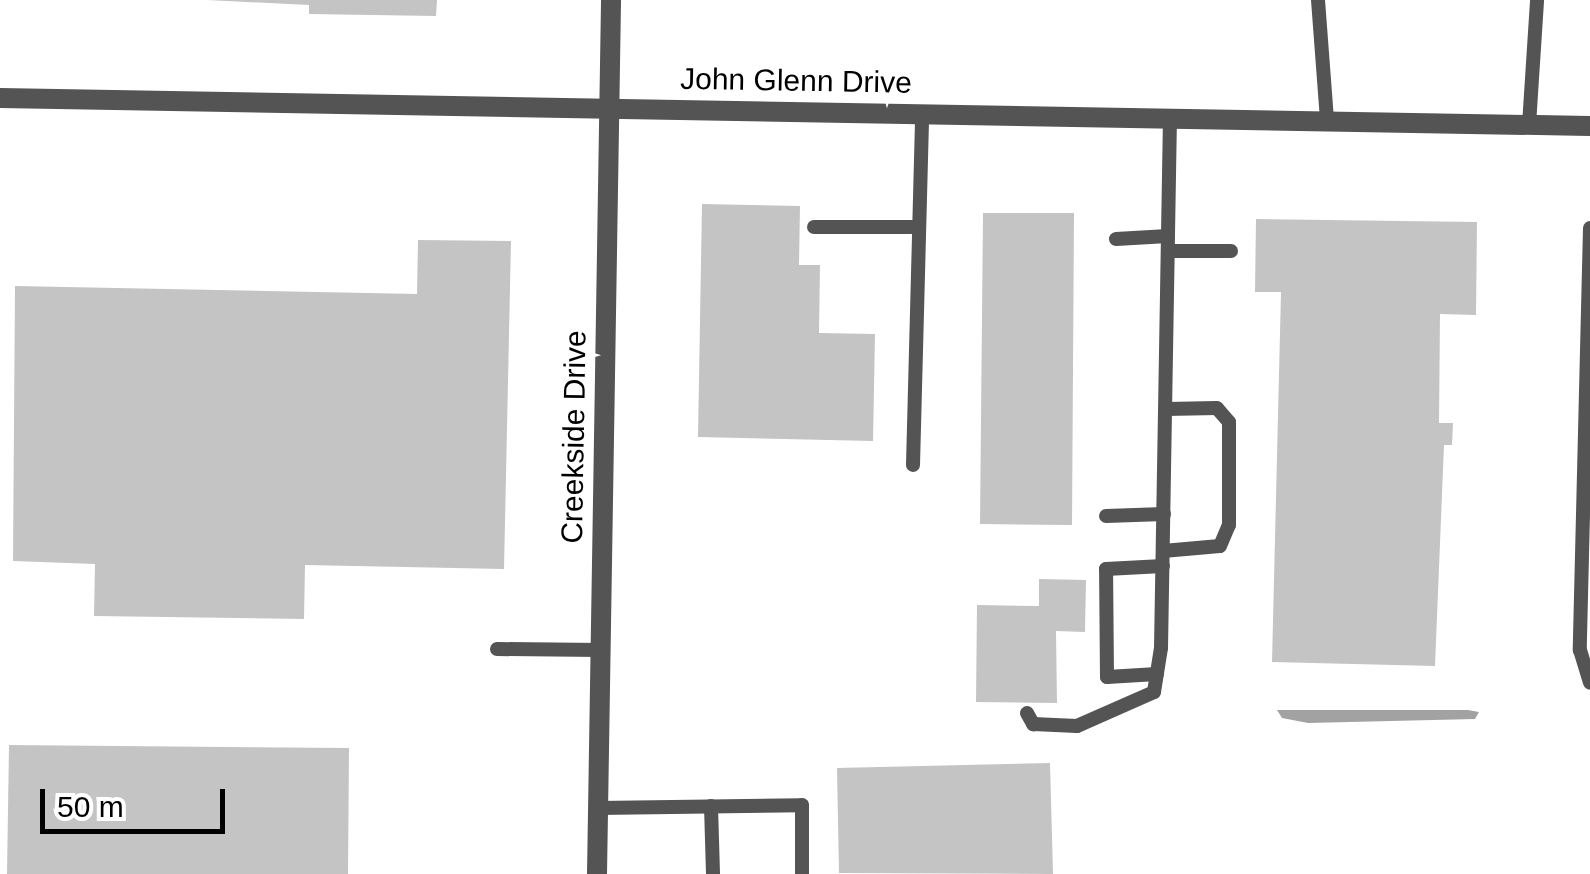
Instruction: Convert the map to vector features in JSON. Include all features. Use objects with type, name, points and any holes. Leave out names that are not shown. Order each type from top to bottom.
[{"type":"street","name":"Creekside Drive","points":[[597,874],[611,0]]},
{"type":"street","name":"John Glenn Drive","points":[[0,98],[1590,126]]},
{"type":"lane","points":[[1318,0],[1327,121]]},
{"type":"lane","points":[[1529,125],[1537,0]]},
{"type":"lane","points":[[912,465],[922,114]]},
{"type":"lane","points":[[1028,713],[1033,724],[1077,726],[1154,692],[1163,558],[1170,118]]},
{"type":"lane","points":[[814,227],[919,227]]},
{"type":"lane","points":[[1590,228],[1587,517],[1580,650],[1590,683]]},
{"type":"lane","points":[[1116,239],[1232,251]]},
{"type":"lane","points":[[1157,674],[1107,677],[1106,569],[1220,546],[1229,525],[1229,422],[1217,408],[1166,409]]},
{"type":"lane","points":[[1106,516],[1164,514]]},
{"type":"lane","points":[[497,648],[600,650]]},
{"type":"lane","points":[[598,808],[802,805],[802,874]]},
{"type":"lane","points":[[712,806],[713,874]]},
{"type":"shaded area","points":[[1277,710],[1479,712],[1475,719],[1308,723],[1282,718]]},
{"type":"building","points":[[207,0],[437,0],[436,16],[309,14],[309,5]]},
{"type":"building","points":[[702,204],[800,206],[799,265],[820,265],[819,333],[875,334],[873,441],[698,437]]},
{"type":"building","points":[[983,213],[1074,213],[1072,525],[980,524]]},
{"type":"building","points":[[1256,219],[1477,222],[1476,315],[1440,314],[1439,423],[1453,423],[1452,445],[1444,445],[1435,666],[1272,662],[1281,292],[1255,292]]},
{"type":"building","points":[[418,240],[511,241],[504,569],[305,565],[304,619],[94,616],[95,564],[13,561],[15,286],[417,294]]},
{"type":"building","points":[[1039,579],[1086,580],[1085,632],[1056,631],[1057,703],[976,702],[977,605],[1039,606]]},
{"type":"building","points":[[9,745],[349,748],[348,874],[7,874]]},
{"type":"building","points":[[1050,763],[1053,874],[839,873],[837,768]]}]
